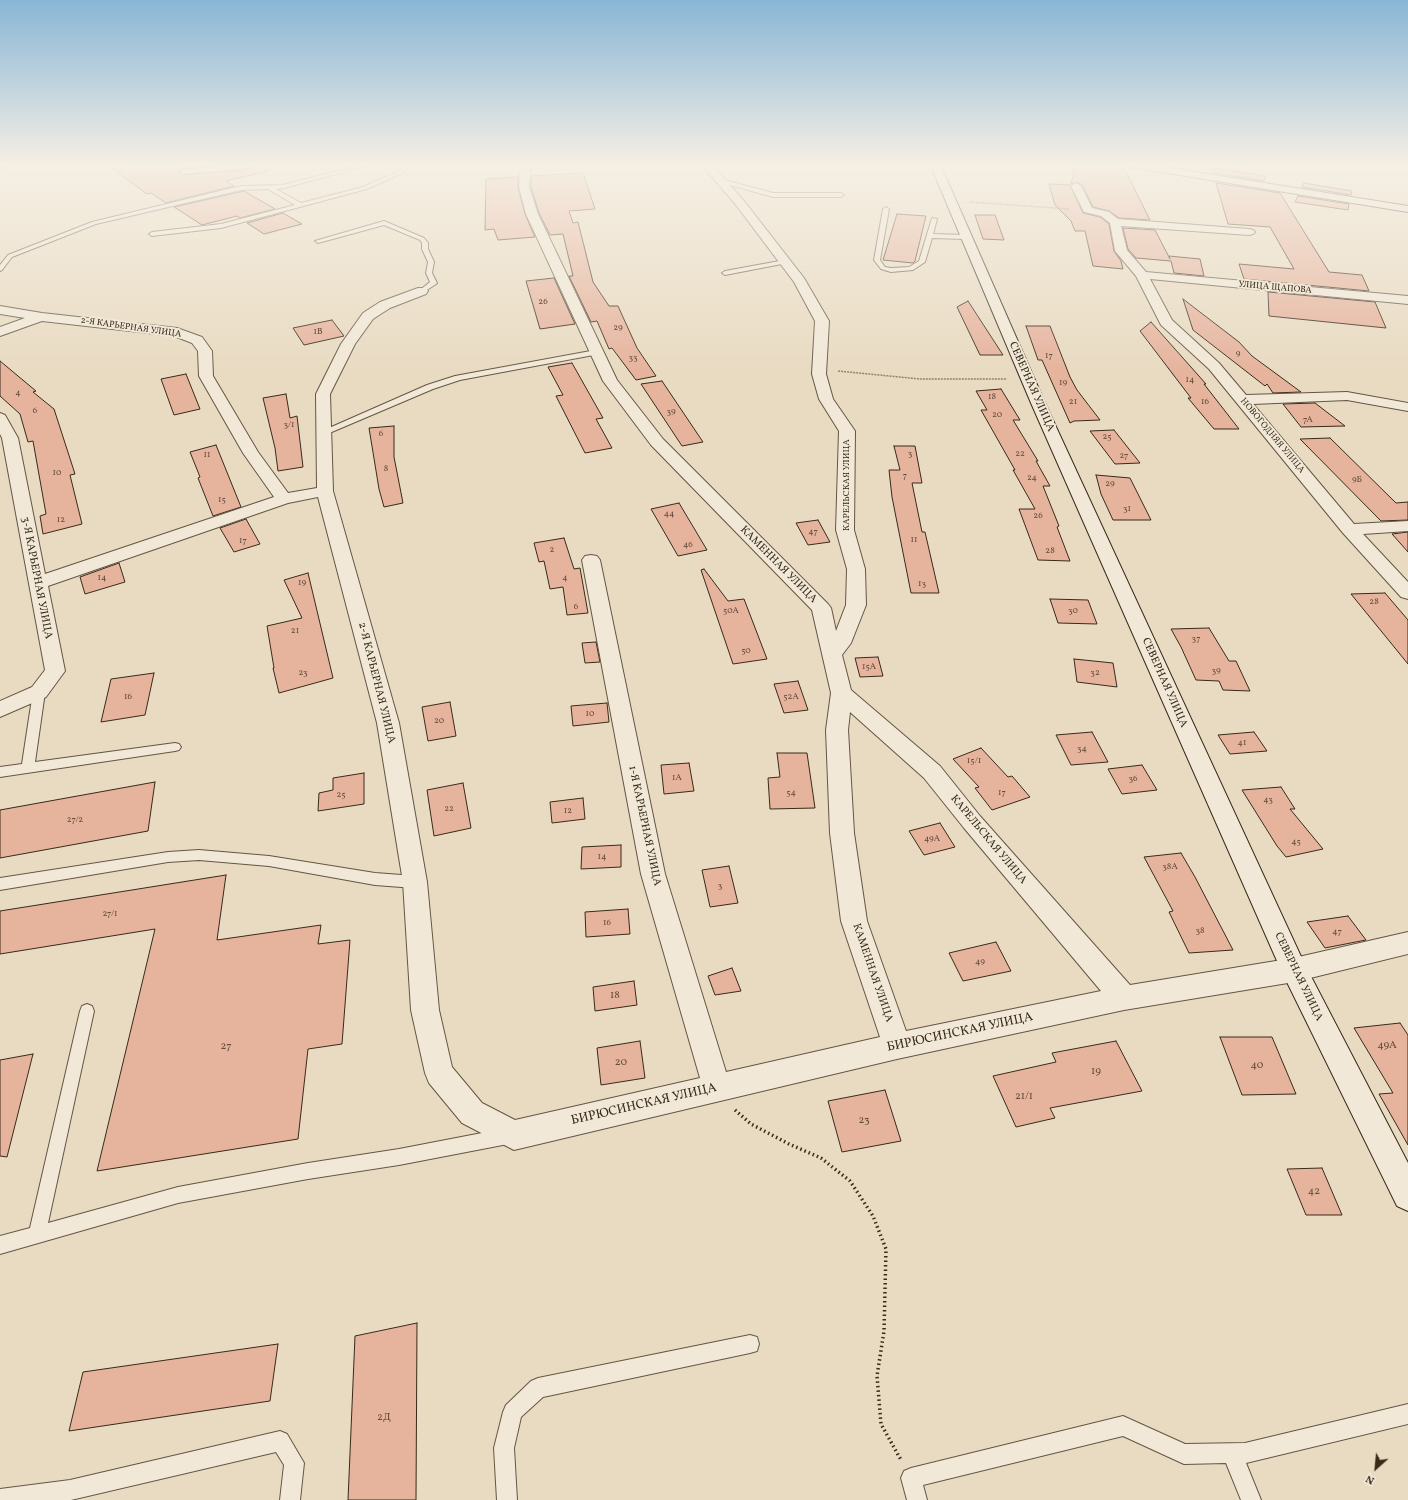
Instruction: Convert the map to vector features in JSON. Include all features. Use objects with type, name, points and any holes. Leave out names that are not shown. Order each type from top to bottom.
[{"type":"street","name":"КАМЕННАЯ УЛИЦА","points":[[542,234],[610,381],[657,442],[821,608],[841,693],[837,730],[842,833],[854,921],[897,1046]]},
{"type":"street","name":"КАРЕЛЬСКАЯ УЛИЦА","points":[[764,234],[800,281],[822,321],[820,370],[826,399],[847,431],[845,530],[856,569],[856,605],[841,643],[832,654]]},
{"type":"street","name":"СЕВЕРНАЯ УЛИЦА","points":[[964,234],[1027,379],[1294,970],[1408,1195]]},
{"type":"street","name":"НОВОГОДНЯЯ УЛИЦА","points":[[1117,234],[1121,251],[1142,275],[1166,322],[1214,366],[1349,529],[1408,593]]},
{"type":"street","name":"УЛИЦА ЩАПОВА","points":[[1142,275],[1408,300]]},
{"type":"street","name":"2-Я КАРЬЕРНАЯ УЛИЦА","points":[[422,291],[385,305],[368,316],[348,344],[323,394],[326,491],[331,516],[388,723],[415,882],[426,1010],[439,1073],[472,1113],[514,1135]]},
{"type":"street","name":"2-Я КАРЬЕРНАЯ УЛИЦА","points":[[0,310],[42,317],[177,332],[197,340],[205,351],[206,376],[251,453],[284,499]]},
{"type":"street","points":[[0,332],[42,317]]},
{"type":"street","points":[[1242,400],[1348,396],[1408,407]]},
{"type":"street","name":"3-Я КАРЬЕРНАЯ УЛИЦА","points":[[0,418],[10,438],[55,671],[39,692],[0,710]]},
{"type":"street","points":[[37,583],[284,499],[326,491]]},
{"type":"street","points":[[1349,529],[1408,526]]},
{"type":"street","name":"1-Я КАРЬЕРНАЯ УЛИЦА","points":[[591,560],[653,874],[717,1088]]},
{"type":"street","name":"КАРЕЛЬСКАЯ УЛИЦА","points":[[841,693],[932,772],[972,822],[1124,998]]},
{"type":"street","name":"БИРЮСИНСКАЯ УЛИЦА","points":[[514,1135],[897,1046],[1124,998],[1294,970],[1408,943]]},
{"type":"lane","points":[[0,269],[10,256],[66,234]]},
{"type":"lane","points":[[318,241],[344,234]]},
{"type":"lane","points":[[410,234],[422,239],[425,243],[425,249],[431,262],[429,273],[434,283],[422,291]]},
{"type":"lane","points":[[882,234],[877,260],[883,268],[901,270],[911,269],[922,262],[929,236],[965,237]]},
{"type":"lane","points":[[725,273],[785,262]]},
{"type":"lane","points":[[324,432],[430,387],[458,378],[596,352]]},
{"type":"lane","points":[[28,768],[39,692]]},
{"type":"lane","points":[[0,772],[175,747]]},
{"type":"lane","points":[[0,884],[168,856],[199,855],[269,860],[375,879],[415,882]]},
{"type":"lane","points":[[37,1234],[87,1011]]},
{"type":"lane","points":[[0,1245],[178,1195],[308,1171],[399,1157],[514,1135]]},
{"type":"lane","points":[[507,1500],[504,1448],[513,1412],[538,1388],[750,1344]]},
{"type":"lane","points":[[917,1500],[911,1478],[1123,1426],[1184,1454],[1246,1453],[1408,1414]]},
{"type":"lane","points":[[0,1499],[70,1495],[280,1441],[294,1463],[290,1500]]},
{"type":"lane","points":[[1232,1453],[1251,1500]]},
{"type":"path","points":[[820,370],[920,379],[1027,379]]},
{"type":"path","points":[[717,1088],[732,1108],[752,1124],[789,1144],[821,1158],[850,1181],[873,1216],[886,1249],[884,1331],[877,1376],[880,1424],[911,1478]]},
{"type":"building","points":[[496,234],[534,234],[535,237],[498,240]]},
{"type":"building","points":[[563,234],[581,234],[593,282],[609,306],[618,306],[637,348],[656,376],[636,380],[612,348],[609,349],[597,321],[591,322],[569,276],[573,276]]},
{"type":"building","points":[[891,234],[922,234],[915,261],[913,263],[883,260]]},
{"type":"building","points":[[981,234],[1002,234],[1004,240],[983,239]]},
{"type":"building","points":[[1086,234],[1111,234],[1114,251],[1121,261],[1123,269],[1093,266]]},
{"type":"building","points":[[1124,234],[1157,234],[1170,259],[1169,256],[1200,259],[1204,276],[1174,273],[1171,261],[1136,258],[1128,249]]},
{"type":"building","points":[[1274,234],[1305,234],[1329,272],[1362,275],[1369,291],[1244,279],[1239,264],[1294,269]]},
{"type":"building","points":[[554,278],[575,324],[540,329],[526,281]]},
{"type":"building","points":[[1268,292],[1375,302],[1386,328],[1269,316]]},
{"type":"building","points":[[1183,299],[1239,342],[1252,356],[1301,392],[1273,393],[1267,384],[1265,386],[1193,330]]},
{"type":"building","points":[[968,301],[1003,355],[980,355],[957,307]]},
{"type":"building","points":[[332,320],[344,336],[304,345],[293,328]]},
{"type":"building","points":[[1151,322],[1206,384],[1204,384],[1239,429],[1214,429],[1188,398],[1191,398],[1140,331]]},
{"type":"building","points":[[1026,326],[1050,326],[1070,377],[1077,390],[1100,420],[1074,421],[1070,423],[1042,360],[1038,360]]},
{"type":"building","points":[[0,361],[36,391],[33,392],[54,409],[75,474],[70,475],[82,524],[43,534],[40,516],[46,514],[33,441],[28,442],[20,414],[0,396]]},
{"type":"building","points":[[572,363],[603,418],[596,419],[612,448],[585,453],[556,396],[563,395],[548,367]]},
{"type":"building","points":[[186,374],[200,409],[174,415],[161,379]]},
{"type":"building","points":[[662,381],[703,442],[682,446],[641,384]]},
{"type":"building","points":[[1001,389],[1020,420],[1013,420],[1038,461],[1036,461],[1050,486],[1043,486],[1059,526],[1057,527],[1070,561],[1038,560],[1019,509],[1035,509],[981,410],[987,410],[976,391]]},
{"type":"building","points":[[286,394],[290,418],[297,416],[303,467],[278,471],[275,448],[263,398]]},
{"type":"building","points":[[1315,403],[1345,426],[1301,427],[1283,404]]},
{"type":"building","points":[[394,426],[394,457],[403,503],[384,507],[379,489],[369,428]]},
{"type":"building","points":[[1114,430],[1140,463],[1115,464],[1090,431]]},
{"type":"building","points":[[1330,438],[1396,503],[1408,502],[1408,520],[1381,521],[1300,439]]},
{"type":"building","points":[[216,445],[241,507],[213,516],[198,478],[200,477],[190,452]]},
{"type":"building","points":[[894,446],[915,446],[922,483],[912,483],[922,532],[925,532],[939,593],[911,593],[892,497],[889,470],[900,470]]},
{"type":"building","points":[[1096,475],[1130,478],[1151,520],[1113,520],[1101,494]]},
{"type":"building","points":[[679,503],[707,550],[678,556],[651,509]]},
{"type":"building","points":[[246,519],[260,544],[234,552],[220,528]]},
{"type":"building","points":[[818,520],[830,542],[808,545],[796,523]]},
{"type":"building","points":[[1408,532],[1408,552],[1392,534]]},
{"type":"building","points":[[564,538],[574,569],[580,568],[588,613],[567,615],[563,587],[550,589],[544,561],[539,562],[534,543]]},
{"type":"building","points":[[119,563],[125,582],[85,594],[80,577]]},
{"type":"building","points":[[704,569],[728,601],[744,599],[767,659],[733,664],[701,570]]},
{"type":"building","points":[[308,573],[333,678],[279,693],[273,668],[267,626],[302,618],[284,580]]},
{"type":"building","points":[[1385,593],[1408,620],[1408,664],[1351,594]]},
{"type":"building","points":[[1050,599],[1088,600],[1097,624],[1058,623]]},
{"type":"building","points":[[1209,628],[1229,661],[1236,661],[1250,691],[1223,690],[1219,681],[1196,680],[1171,629]]},
{"type":"building","points":[[596,642],[600,662],[585,663],[582,643]]},
{"type":"building","points":[[878,657],[883,676],[860,677],[855,658]]},
{"type":"building","points":[[1074,659],[1113,663],[1117,687],[1077,682]]},
{"type":"building","points":[[154,673],[145,715],[101,722],[111,679]]},
{"type":"building","points":[[798,681],[808,710],[784,713],[774,684]]},
{"type":"building","points":[[450,702],[456,736],[428,741],[422,707]]},
{"type":"building","points":[[607,703],[609,722],[573,726],[571,706]]},
{"type":"building","points":[[1092,732],[1108,762],[1071,765],[1056,735]]},
{"type":"building","points":[[1254,732],[1267,751],[1230,754],[1218,735]]},
{"type":"building","points":[[981,748],[1008,777],[1012,776],[1030,797],[992,810],[975,788],[979,787],[953,759]]},
{"type":"building","points":[[777,753],[807,753],[815,808],[770,809],[768,778],[780,777]]},
{"type":"building","points":[[689,763],[694,791],[664,794],[661,765]]},
{"type":"building","points":[[1142,765],[1157,790],[1122,794],[1108,769]]},
{"type":"building","points":[[364,773],[364,804],[318,811],[319,793],[333,790],[333,778]]},
{"type":"building","points":[[155,782],[148,831],[0,858],[0,810]]},
{"type":"building","points":[[463,783],[471,828],[434,836],[427,790]]},
{"type":"building","points":[[1281,787],[1295,809],[1290,809],[1323,849],[1286,857],[1277,846],[1242,790]]},
{"type":"building","points":[[583,798],[585,819],[552,823],[550,802]]},
{"type":"building","points":[[940,823],[955,847],[924,855],[909,831]]},
{"type":"building","points":[[621,845],[621,867],[581,869],[582,847]]},
{"type":"building","points":[[1181,853],[1233,950],[1189,953],[1169,912],[1173,911],[1144,857]]},
{"type":"building","points":[[729,866],[738,903],[710,907],[702,870]]},
{"type":"building","points":[[226,875],[217,940],[321,925],[318,944],[350,940],[342,1044],[308,1049],[298,1139],[97,1171],[155,929],[0,954],[0,911]]},
{"type":"building","points":[[628,909],[630,934],[586,937],[585,912]]},
{"type":"building","points":[[1348,916],[1366,940],[1325,948],[1307,922]]},
{"type":"building","points":[[996,942],[1011,971],[963,981],[949,953]]},
{"type":"building","points":[[732,968],[741,991],[715,995],[708,976]]},
{"type":"building","points":[[634,981],[637,1005],[595,1011],[593,987]]},
{"type":"building","points":[[1400,1023],[1408,1035],[1408,1145],[1379,1094],[1393,1093],[1354,1028]]},
{"type":"building","points":[[1220,1037],[1272,1037],[1296,1094],[1242,1095]]},
{"type":"building","points":[[640,1041],[645,1078],[601,1085],[597,1048]]},
{"type":"building","points":[[1116,1041],[1142,1091],[1050,1108],[1055,1118],[1016,1127],[993,1076],[1056,1062],[1052,1053]]},
{"type":"building","points":[[33,1054],[7,1157],[0,1156],[0,1060]]},
{"type":"building","points":[[885,1090],[901,1141],[842,1152],[828,1101]]},
{"type":"building","points":[[1322,1168],[1342,1215],[1306,1215],[1287,1169]]},
{"type":"building","points":[[417,1323],[416,1500],[348,1500],[355,1336]]},
{"type":"building","points":[[278,1344],[270,1401],[69,1431],[83,1372]]}]
